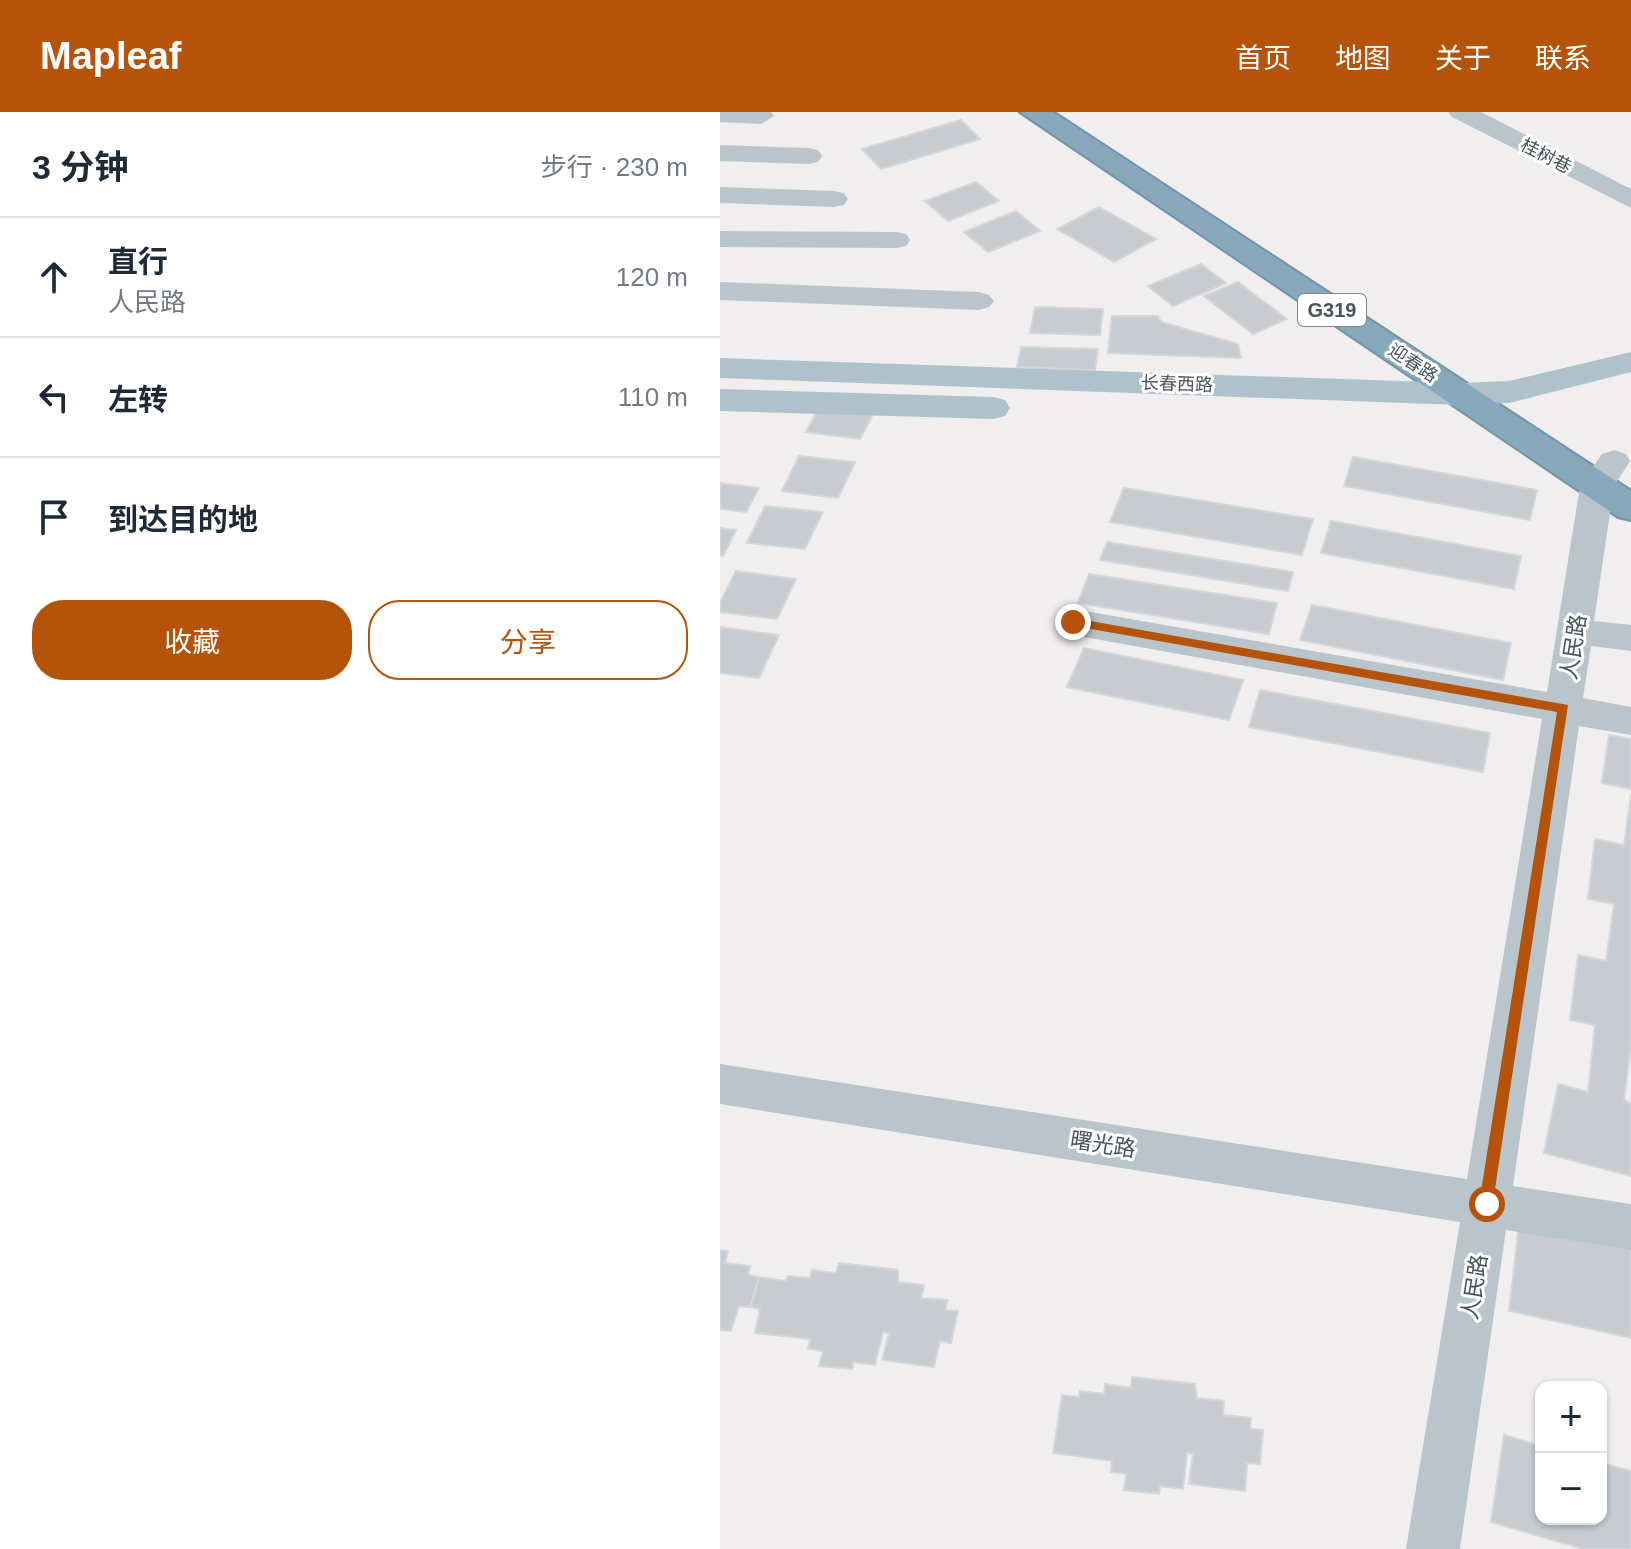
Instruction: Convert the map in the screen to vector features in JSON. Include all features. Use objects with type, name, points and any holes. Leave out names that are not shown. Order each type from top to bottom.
[{"type":"highway","name":"迎春路","points":[[1034,112],[1460,394]]},
{"type":"highway","name":"迎春路","points":[[1077,112],[1506,408],[1618,481]]},
{"type":"highway","points":[[1543,414],[1618,481]]},
{"type":"main road","name":"长春西路","points":[[720,368],[1460,394],[1506,408],[1631,362]]},
{"type":"main road","points":[[720,400],[1506,408],[1543,414],[1631,393]]},
{"type":"street","name":"桂树巷","points":[[1461,112],[1631,200]]},
{"type":"street","points":[[720,114],[761,116]]},
{"type":"street","points":[[720,153],[809,156]]},
{"type":"street","points":[[720,195],[834,199]]},
{"type":"street","points":[[720,239],[896,240]]},
{"type":"street","points":[[720,291],[979,301]]},
{"type":"street","name":"人民路","points":[[1433,1549],[1575,631],[1618,481]]},
{"type":"street","points":[[1073,622],[1631,721]]},
{"type":"street","points":[[1575,631],[1631,638]]},
{"type":"street","name":"曙光路","points":[[720,1084],[1631,1227]]},
{"type":"building","points":[[961,120],[980,139],[881,169],[862,149]]},
{"type":"building","points":[[976,182],[999,201],[948,221],[925,201]]},
{"type":"building","points":[[1099,207],[1156,239],[1114,262],[1057,229]]},
{"type":"building","points":[[1016,211],[1040,231],[988,252],[964,232]]},
{"type":"building","points":[[1201,264],[1226,283],[1173,306],[1148,286]]},
{"type":"building","points":[[1238,282],[1287,319],[1253,334],[1204,296]]},
{"type":"building","points":[[1035,307],[1103,309],[1100,335],[1030,333]]},
{"type":"building","points":[[1112,316],[1158,316],[1161,322],[1238,344],[1241,358],[1108,353]]},
{"type":"building","points":[[1021,347],[1098,349],[1095,370],[1017,367]]},
{"type":"building","points":[[819,408],[873,414],[860,439],[806,432]]},
{"type":"building","points":[[799,456],[855,462],[838,498],[782,491]]},
{"type":"building","points":[[1353,457],[1537,490],[1530,520],[1344,486]]},
{"type":"building","points":[[720,483],[759,488],[746,512],[720,509]]},
{"type":"building","points":[[1124,488],[1313,519],[1302,555],[1110,522]]},
{"type":"building","points":[[765,506],[823,512],[805,549],[747,543]]},
{"type":"building","points":[[1331,521],[1521,556],[1514,589],[1321,553]]},
{"type":"building","points":[[720,528],[736,530],[723,556],[720,555]]},
{"type":"building","points":[[1107,542],[1293,572],[1288,591],[1100,560]]},
{"type":"building","points":[[736,571],[796,579],[777,619],[720,612],[720,603]]},
{"type":"building","points":[[1089,574],[1277,603],[1269,634],[1078,603]]},
{"type":"building","points":[[1312,605],[1511,643],[1503,680],[1300,640]]},
{"type":"building","points":[[720,627],[779,635],[759,678],[720,673]]},
{"type":"building","points":[[1084,648],[1243,680],[1229,720],[1067,687]]},
{"type":"building","points":[[1260,690],[1490,733],[1483,772],[1249,727]]},
{"type":"building","points":[[1609,735],[1631,739],[1631,789],[1602,783]]},
{"type":"building","points":[[1631,795],[1631,1045],[1624,1100],[1631,1103],[1631,1176],[1544,1153],[1558,1084],[1588,1092],[1595,1025],[1570,1020],[1578,955],[1606,961],[1614,904],[1588,899],[1595,839],[1624,845]]},
{"type":"building","points":[[1519,1224],[1631,1249],[1631,1338],[1509,1311]]},
{"type":"building","points":[[720,1250],[728,1251],[725,1263],[750,1266],[748,1275],[759,1277],[750,1307],[739,1306],[731,1331],[720,1330]]},
{"type":"building","points":[[839,1263],[898,1270],[898,1282],[924,1285],[921,1298],[948,1300],[945,1310],[958,1311],[951,1343],[940,1341],[934,1367],[882,1360],[889,1333],[883,1332],[875,1365],[853,1362],[852,1369],[819,1366],[823,1351],[808,1349],[810,1339],[755,1333],[760,1309],[751,1307],[759,1277],[786,1281],[788,1276],[810,1278],[812,1270],[836,1273]]},
{"type":"building","points":[[1132,1377],[1195,1384],[1197,1398],[1224,1401],[1223,1415],[1251,1418],[1250,1429],[1263,1430],[1260,1464],[1247,1463],[1245,1491],[1189,1484],[1193,1454],[1187,1453],[1183,1489],[1160,1486],[1159,1494],[1124,1490],[1126,1474],[1111,1472],[1112,1461],[1053,1453],[1062,1395],[1079,1397],[1080,1391],[1104,1394],[1105,1384],[1131,1388]]},
{"type":"building","points":[[1504,1435],[1535,1444],[1535,1525],[1607,1525],[1607,1465],[1631,1471],[1631,1549],[1583,1549],[1491,1522]]},
{"type":"route","points":[[1073,622],[1563,709],[1487,1204]]}]
